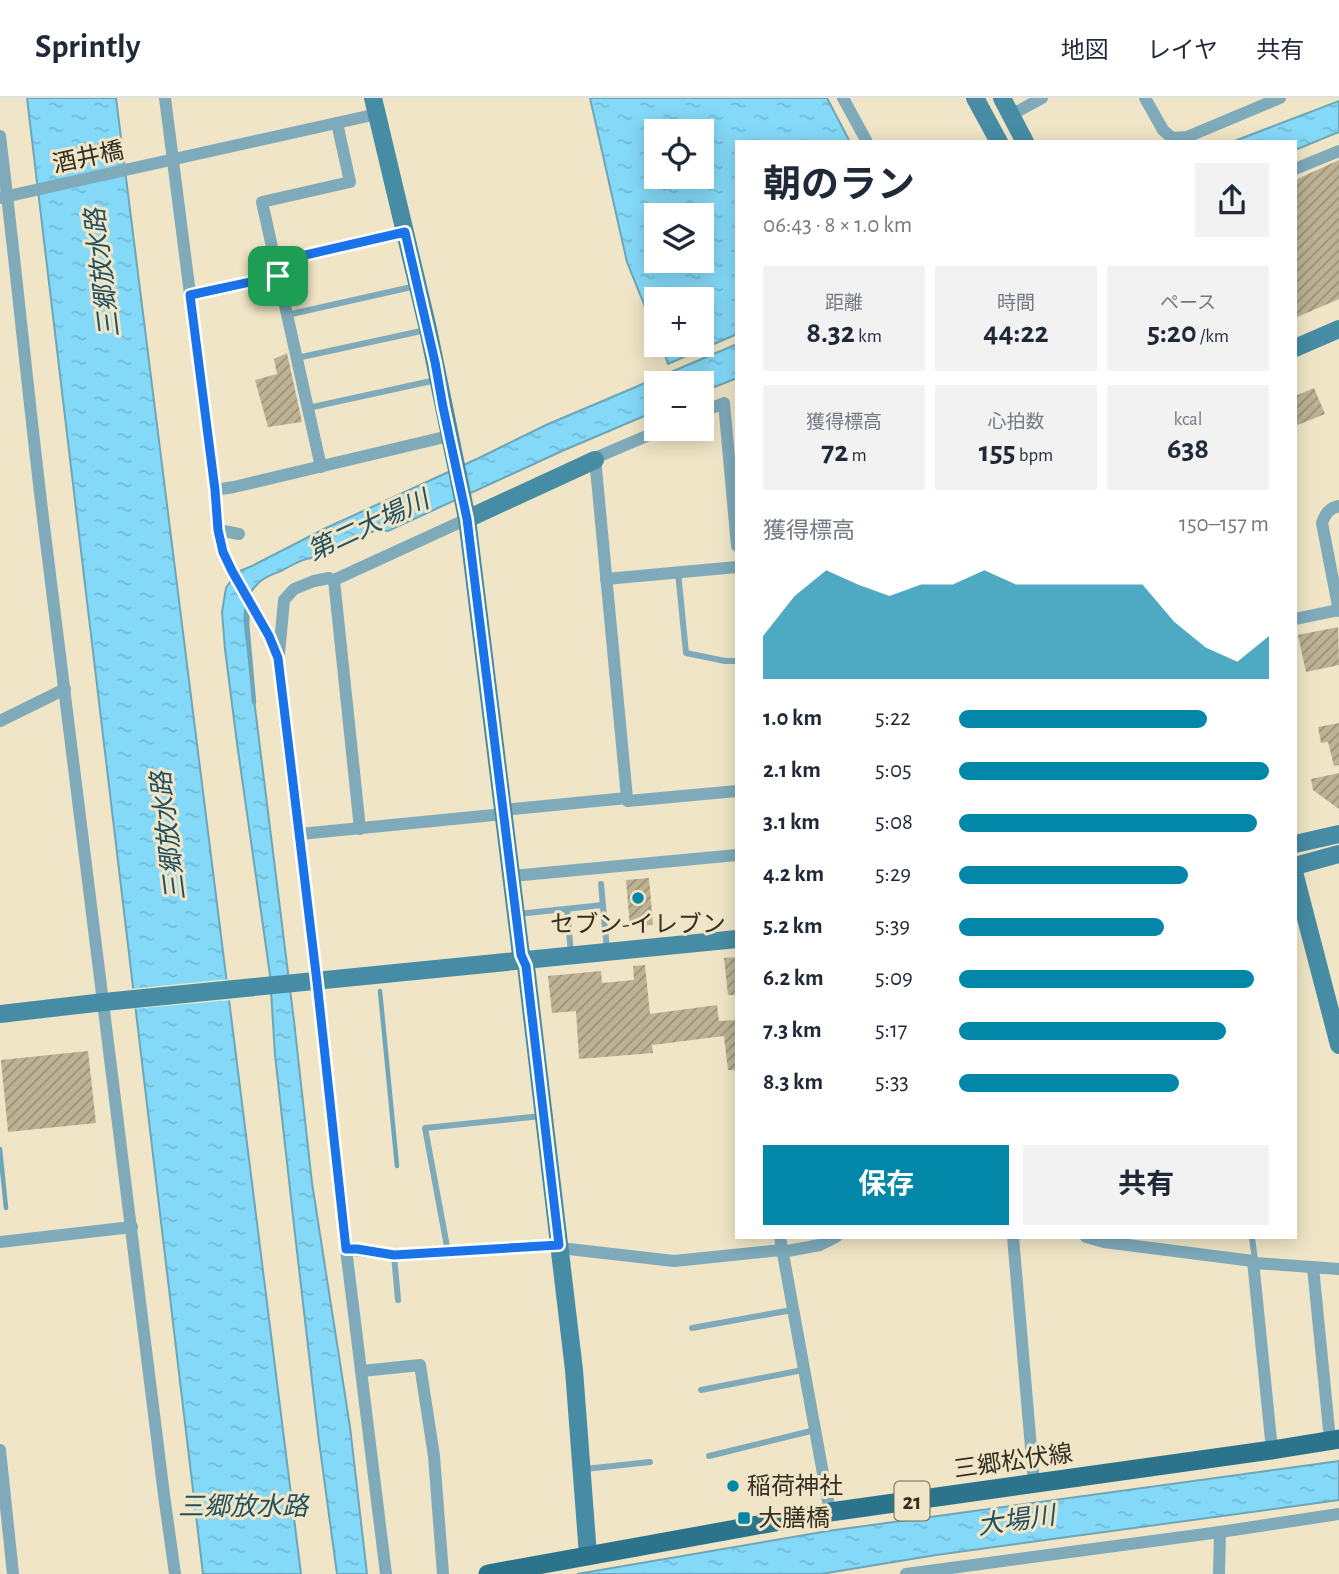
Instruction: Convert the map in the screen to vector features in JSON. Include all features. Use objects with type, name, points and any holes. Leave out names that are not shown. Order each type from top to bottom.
[{"type":"main road","name":"三郷松伏線","points":[[488,1574],[830,1513],[1334,1440]]},
{"type":"street","points":[[165,98],[165,162],[190,295],[218,530],[223,552],[269,636],[278,658]]},
{"type":"street","points":[[843,98],[866,140]]},
{"type":"street","points":[[975,98],[998,140]]},
{"type":"street","points":[[1002,98],[1024,140]]},
{"type":"street","points":[[1011,115],[1042,98]]},
{"type":"street","points":[[1145,98],[1163,130],[1172,138],[1187,137],[1280,98]]},
{"type":"street","points":[[375,106],[428,329],[466,515],[560,1247],[574,1370],[588,1555]]},
{"type":"street","name":"酒井橋","points":[[4,197],[337,123],[375,106]]},
{"type":"street","points":[[321,467],[262,202],[350,182],[337,123]]},
{"type":"street","points":[[0,136],[4,197],[175,1574]]},
{"type":"street","points":[[1297,168],[1339,152]]},
{"type":"street","points":[[275,262],[405,232]]},
{"type":"street","points":[[1297,347],[1339,329]]},
{"type":"street","points":[[714,407],[724,403],[735,499]]},
{"type":"street","points":[[215,490],[449,436]]},
{"type":"street","points":[[386,1574],[313,982],[300,834],[278,658],[284,600],[294,589],[314,581],[328,578],[334,580],[466,515],[644,437]]},
{"type":"street","points":[[595,460],[627,799]]},
{"type":"street","points":[[1297,619],[1339,610],[1322,523],[1324,515],[1331,508],[1339,506]]},
{"type":"street","points":[[218,530],[239,534]]},
{"type":"street","points":[[606,579],[735,567]]},
{"type":"street","points":[[334,580],[360,829]]},
{"type":"street","points":[[0,721],[65,689]]},
{"type":"street","points":[[300,834],[627,799],[735,791]]},
{"type":"street","points":[[1297,844],[1339,834]]},
{"type":"street","points":[[1297,865],[1339,854]]},
{"type":"street","points":[[512,876],[735,855]]},
{"type":"street","points":[[1297,884],[1339,1045]]},
{"type":"street","points":[[0,1014],[735,939]]},
{"type":"street","points":[[0,1242],[132,1227]]},
{"type":"street","points":[[346,1249],[394,1255],[560,1247],[674,1261],[781,1246],[820,1245],[832,1239]]},
{"type":"street","points":[[1013,1239],[1034,1483]]},
{"type":"street","points":[[1093,1239],[1254,1262],[1339,1269]]},
{"type":"street","points":[[781,1246],[830,1513]]},
{"type":"street","points":[[1254,1262],[1272,1450]]},
{"type":"street","points":[[1312,1266],[1334,1440]]},
{"type":"street","points":[[362,1371],[420,1365],[434,1456],[443,1574]]},
{"type":"street","points":[[0,1450],[13,1574]]},
{"type":"street","points":[[906,1574],[959,1570],[1339,1514]]},
{"type":"street","points":[[1219,1574],[1220,1532]]},
{"type":"lane","points":[[190,295],[278,276]]},
{"type":"lane","points":[[287,315],[417,285]]},
{"type":"lane","points":[[297,358],[428,329]]},
{"type":"lane","points":[[308,408],[438,379]]},
{"type":"lane","points":[[678,572],[686,653],[735,661]]},
{"type":"lane","points":[[601,884],[607,952]]},
{"type":"lane","points":[[516,914],[603,905]]},
{"type":"lane","points":[[567,908],[571,956]]},
{"type":"lane","points":[[447,1252],[425,1128],[544,1116]]},
{"type":"lane","points":[[1252,1239],[1254,1262]]},
{"type":"lane","points":[[394,1255],[398,1300]]},
{"type":"lane","points":[[692,1328],[792,1310]]},
{"type":"lane","points":[[701,1390],[803,1370]]},
{"type":"lane","points":[[709,1456],[815,1430]]},
{"type":"lane","points":[[583,1469],[650,1462]]},
{"type":"water","name":"三郷放水路","points":[[27,98],[116,98],[301,1574],[203,1574]]},
{"type":"water","points":[[590,98],[827,98],[849,140],[735,140],[735,335],[714,344],[714,287],[644,287],[644,304],[627,262]]},
{"type":"water","points":[[1339,101],[1339,132],[1297,149],[1297,140],[1237,140]]},
{"type":"water","points":[[735,345],[735,379],[714,387],[714,371],[673,371],[706,357],[714,357],[714,354]]},
{"type":"water","points":[[665,357],[684,357],[668,364]]},
{"type":"water","name":"第二大場川","points":[[644,383],[644,416],[388,531],[377,530],[316,552],[312,558],[300,561],[259,582],[250,593],[245,612],[312,1183],[350,1427],[367,1574],[337,1574],[295,1234],[275,1055],[270,975],[237,743],[222,612],[226,588],[237,572],[546,425]]},
{"type":"water","name":"大場川","points":[[1339,1461],[1339,1500],[936,1555],[821,1574],[577,1574],[828,1531]]},
{"type":"pier","points":[[230,979],[233,1000],[131,1009],[129,989]]},
{"type":"building","points":[[1339,160],[1339,299],[1297,317],[1297,179]]},
{"type":"building","points":[[287,353],[302,422],[268,427],[255,380],[277,374],[274,359]]},
{"type":"building","points":[[1314,388],[1325,414],[1297,425],[1297,395]]},
{"type":"building","points":[[1338,627],[1339,665],[1306,672],[1298,635]]},
{"type":"building","points":[[1339,723],[1339,765],[1334,766],[1328,742],[1321,743],[1318,727]]},
{"type":"building","points":[[1339,773],[1339,809],[1313,790],[1311,779]]},
{"type":"building","points":[[649,878],[653,925],[630,927],[626,880]]},
{"type":"building","points":[[735,957],[735,995],[728,995],[724,958]]},
{"type":"building","points":[[645,965],[650,1014],[717,1005],[719,1021],[735,1020],[735,1070],[728,1070],[724,1036],[652,1045],[653,1053],[579,1059],[576,1011],[552,1013],[548,976],[601,971],[602,983],[634,980],[633,966]]},
{"type":"building","points":[[88,1051],[96,1123],[8,1132],[1,1060]]},
{"type":"waterway","points":[[248,606],[254,702]]},
{"type":"waterway","points":[[380,991],[397,1166]]},
{"type":"waterway","points":[[0,1149],[6,1208]]},
{"type":"place","name":"セブン-イレブン","points":[[638,898]]},
{"type":"place","name":"稲荷神社","points":[[733,1486]]},
{"type":"place","name":"大膳橋","points":[[744,1518]]},
{"type":"route","points":[[405,232],[467,519],[521,955],[526,966],[559,1245],[394,1255],[346,1249],[278,658],[269,636],[223,552],[218,530],[190,295],[278,276],[275,262],[405,232]]}]
